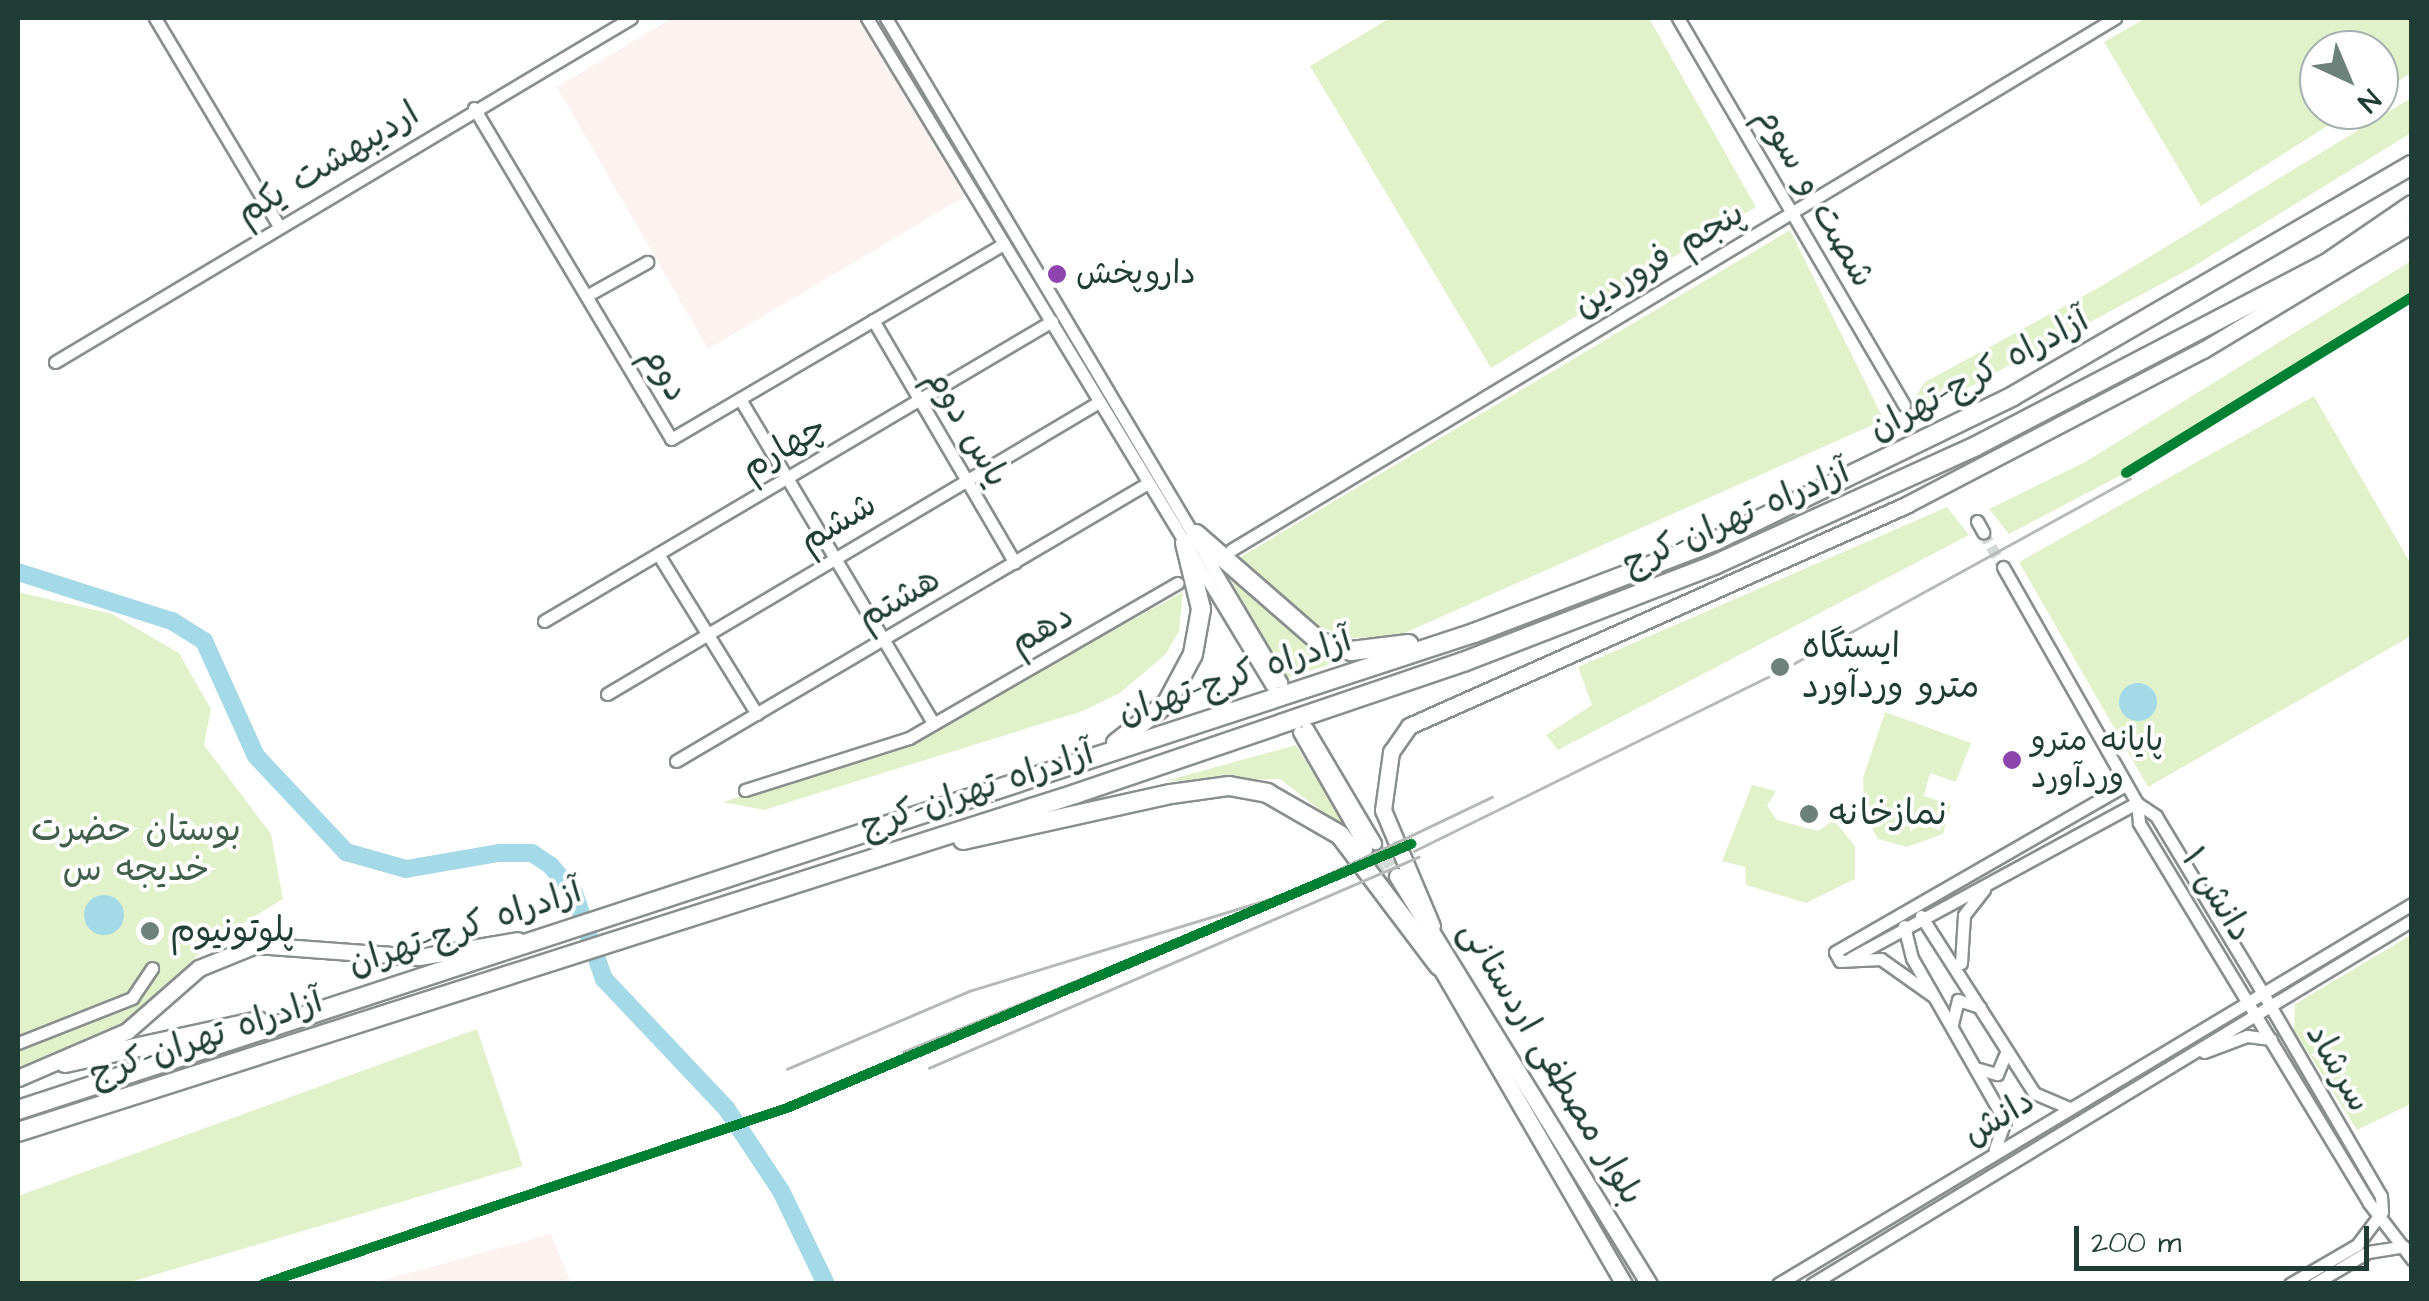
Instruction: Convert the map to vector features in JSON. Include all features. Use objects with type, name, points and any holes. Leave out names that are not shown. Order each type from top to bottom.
[{"type":"highway","name":"آزادراه کرج-تهران","points":[[18,1110],[1474,633],[1715,540],[1868,470],[2193,297],[2412,165]]},
{"type":"highway","name":"آزادراه تهران-کرج","points":[[18,1132],[898,851],[1463,662],[1714,565],[1976,446],[2326,264],[2412,205]]},
{"type":"highway","points":[[1191,538],[1334,647],[1386,649],[1474,633]]},
{"type":"highway","points":[[1069,766],[1145,724],[1184,676],[1201,609],[1191,538]]},
{"type":"highway","points":[[898,851],[1170,794],[1230,786],[1266,793],[1340,835],[1439,966]]},
{"type":"highway","points":[[64,1062],[168,1035],[314,1012]]},
{"type":"main road","points":[[1432,926],[1383,810],[1391,752],[1409,726],[1906,504],[2202,350],[2412,224]]},
{"type":"main road","name":"بلوار مصطفی اردستانی","points":[[1624,1284],[1392,879],[1432,926],[1649,1282]]},
{"type":"main road","points":[[18,1078],[64,1062],[127,1031],[199,968],[256,945],[419,957],[556,932]]},
{"type":"street","points":[[154,18],[279,226]]},
{"type":"street","name":"اردیبهشت یکم","points":[[55,362],[474,108],[631,18]]},
{"type":"street","points":[[867,18],[1148,483],[1191,538]]},
{"type":"street","points":[[886,18],[1040,268],[1277,684]]},
{"type":"street","name":"شصت و سوم","points":[[1678,18],[1904,405]]},
{"type":"street","name":"پنجم فروردین","points":[[1231,550],[2115,18]]},
{"type":"street","name":"دوم","points":[[474,108],[672,439],[1004,244]]},
{"type":"street","points":[[954,163],[968,155]]},
{"type":"street","points":[[588,294],[648,262]]},
{"type":"street","points":[[1023,274],[1028,265],[1040,268]]},
{"type":"street","name":"یاس دوم","points":[[872,320],[1015,563]]},
{"type":"street","name":"چهارم","points":[[544,621],[1052,322]]},
{"type":"street","points":[[740,399],[934,724]]},
{"type":"street","name":"ششم","points":[[607,694],[1098,402]]},
{"type":"street","name":"هشتم","points":[[676,761],[1148,483]]},
{"type":"street","points":[[658,554],[757,714]]},
{"type":"street","name":"دانش ۱","points":[[2002,568],[2124,784],[2138,803],[2156,816],[2269,1004]]},
{"type":"street","name":"دهم","points":[[745,790],[934,724],[1178,583]]},
{"type":"street","points":[[1303,730],[1370,846]]},
{"type":"street","points":[[1933,996],[1881,959],[1840,960],[1835,952],[2124,784]]},
{"type":"street","points":[[1851,958],[2138,803]]},
{"type":"street","name":"دانش ۱","points":[[2138,803],[2139,823],[2256,1013]]},
{"type":"street","points":[[1964,978],[1964,915],[1989,882]]},
{"type":"street","points":[[2261,990],[2412,904]]},
{"type":"street","points":[[1906,909],[1923,918],[2034,1093],[2070,1108]]},
{"type":"street","points":[[1906,909],[1905,929],[1933,996],[2005,1121],[1992,1153]]},
{"type":"street","points":[[2269,1004],[2412,920]]},
{"type":"street","points":[[18,1043],[132,998],[152,968]]},
{"type":"street","name":"دانش","points":[[1778,1284],[2261,990]]},
{"type":"street","points":[[1952,1026],[1958,1000],[1983,1010]]},
{"type":"street","name":"دانش","points":[[1812,1284],[2186,1059],[2269,1004]]},
{"type":"street","name":"سرشاد","points":[[2269,1004],[2381,1196],[2382,1212]]},
{"type":"street","name":"سرشاد","points":[[2256,1013],[2369,1204],[2382,1212],[2412,1259]]},
{"type":"street","points":[[2186,1059],[2247,1036],[2272,1040]]},
{"type":"street","points":[[1976,1067],[1997,1074],[2007,1049]]},
{"type":"street","points":[[2314,1284],[2362,1248],[2382,1212]]},
{"type":"street","points":[[2290,1284],[2362,1248],[2404,1246]]},
{"type":"shaded area","points":[[672,18],[863,18],[972,192],[708,349],[557,87]]},
{"type":"shaded area","points":[[551,1234],[571,1283],[373,1283]]},
{"type":"green space","points":[[1390,18],[1649,18],[1756,207],[1491,368],[1310,66]]},
{"type":"green space","points":[[2146,18],[2411,18],[2411,73],[2399,80],[2399,30],[2299,30],[2299,130],[2321,130],[2201,206],[2104,42]]},
{"type":"green space","points":[[2411,98],[2411,133],[2191,268],[1932,407],[1916,396],[1925,382],[2098,288],[2358,130],[2399,130],[2399,105]]},
{"type":"green space","points":[[1790,230],[1884,420],[1398,636],[1351,638],[1321,628],[1237,559]]},
{"type":"green space","points":[[2411,261],[2411,296],[2205,431],[2009,534],[1989,509],[2085,462]]},
{"type":"green space","points":[[2314,396],[2411,564],[2411,636],[2148,787],[2019,562]]},
{"type":"green space","points":[[1947,507],[1969,535],[1558,750],[1546,735],[1592,705],[1578,667]]},
{"type":"green space","points":[[1229,576],[1253,591],[1347,659],[1284,679]]},
{"type":"green space","name":"بوستان حضرت خدیجه س","points":[[18,592],[112,614],[179,653],[211,709],[204,745],[271,834],[283,899],[208,945],[138,1014],[56,1059],[18,1070]]},
{"type":"green space","points":[[1183,592],[1179,631],[1166,654],[1120,693],[1083,711],[764,810],[723,802],[911,741]]},
{"type":"green space","points":[[1885,712],[1971,743],[1956,782],[1930,773],[1924,796],[1951,805],[1943,834],[1907,847],[1878,839],[1864,813],[1863,778]]},
{"type":"green space","points":[[1296,745],[1351,834],[1280,779],[1165,781]]},
{"type":"green space","points":[[1752,785],[1776,791],[1767,806],[1777,820],[1818,831],[1834,820],[1855,846],[1855,879],[1806,903],[1746,885],[1745,867],[1722,861]]},
{"type":"green space","points":[[2411,935],[2411,1104],[2357,1130],[2294,1030],[2295,1004]]},
{"type":"green space","points":[[477,1029],[523,1166],[127,1283],[18,1283],[18,1196]]},
{"type":"water","points":[[2138,683],[2151,689],[2157,702],[2151,715],[2138,721],[2125,715],[2119,702],[2125,689]]},
{"type":"water","points":[[104,895],[118,901],[124,915],[118,929],[104,935],[90,929],[84,915],[90,901]]},
{"type":"waterway","points":[[18,572],[172,621],[204,641],[256,756],[346,852],[406,869],[499,853],[532,853],[551,866],[574,893],[604,979],[726,1108],[781,1191],[826,1284]]},
{"type":"tunnel","points":[[1983,532],[2003,567]]},
{"type":"tunnel","points":[[1375,843],[1397,876]]},
{"type":"tunnel","points":[[1366,849],[1387,883]]},
{"type":"tram line","points":[[787,1069],[969,991],[1280,896],[1408,837]]},
{"type":"tram line","points":[[929,1068],[1418,857]]},
{"type":"tram line","points":[[903,1052],[1160,946]]},
{"type":"railway","points":[[1414,851],[1782,670],[2130,479]]},
{"type":"railway","points":[[1408,837],[1492,797]]},
{"type":"transit line","points":[[2126,473],[2412,297]]},
{"type":"transit line","points":[[263,1284],[787,1108],[1411,844]]},
{"type":"place","name":"داروپخش","points":[[1057,274]]},
{"type":"place","name":"ایستگاه مترو وردآورد","points":[[1780,667]]},
{"type":"place","name":"پایانه مترو وردآورد","points":[[2012,760]]},
{"type":"place","name":"نمازخانه","points":[[1809,814]]},
{"type":"place","name":"پلوتونیوم","points":[[150,931]]}]
